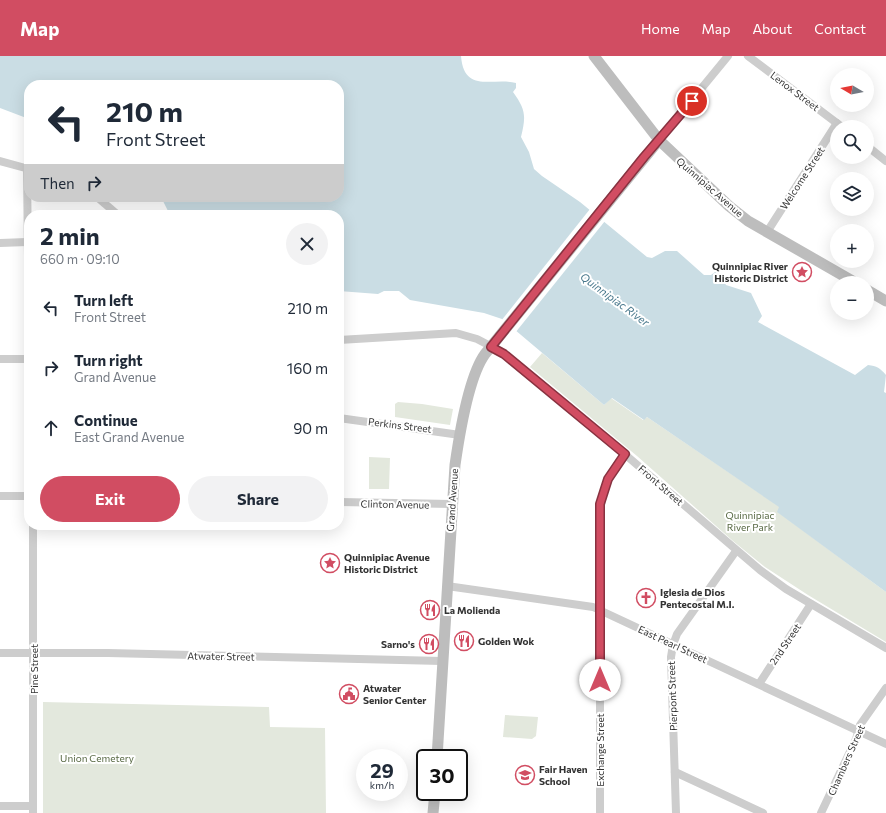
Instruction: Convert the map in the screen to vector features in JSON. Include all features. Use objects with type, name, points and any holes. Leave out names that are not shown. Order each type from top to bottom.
[{"type":"main road","name":"Quinnipiac Avenue","points":[[594,56],[659,140],[684,166],[729,206],[748,221],[844,276]]},
{"type":"main road","name":"Grand Avenue","points":[[437,749],[455,465],[460,435],[476,371],[482,359],[491,347],[659,140]]},
{"type":"main road","points":[[874,294],[886,300]]},
{"type":"main road","points":[[433,813],[434,801]]},
{"type":"street","points":[[659,140],[728,56]]},
{"type":"street","name":"Lenox Street","points":[[748,56],[833,120]]},
{"type":"street","name":"Welcome Street","points":[[767,232],[830,140]]},
{"type":"street","points":[[874,152],[886,161]]},
{"type":"street","points":[[0,161],[24,168]]},
{"type":"street","points":[[103,202],[112,210]]},
{"type":"street","points":[[0,243],[24,242]]},
{"type":"street","name":"Front Street","points":[[344,340],[456,334],[477,339],[509,358],[625,454],[736,551],[786,589],[886,648]]},
{"type":"street","points":[[0,359],[24,358]]},
{"type":"street","name":"Perkins Street","points":[[344,419],[460,435]]},
{"type":"street","name":"Exchange Street","points":[[600,813],[600,504],[608,479],[625,454]]},
{"type":"street","points":[[0,496],[24,496]]},
{"type":"street","name":"Clinton Avenue","points":[[344,502],[452,504]]},
{"type":"street","name":"Pine Street","points":[[33,530],[33,809]]},
{"type":"street","name":"Pierpont Street","points":[[676,813],[671,657],[672,645],[677,634],[736,551]]},
{"type":"street","name":"East Pearl Street","points":[[447,586],[593,607],[886,744]]},
{"type":"street","name":"2nd Street","points":[[759,684],[811,604]]},
{"type":"street","name":"Atwater Street","points":[[0,653],[34,652],[442,661]]},
{"type":"street","name":"Chambers Street","points":[[821,813],[856,739],[862,722],[886,688]]},
{"type":"street","points":[[675,772],[763,813]]},
{"type":"street","points":[[0,806],[33,809]]},
{"type":"green space","name":"Quinnipiac River Park","points":[[542,353],[604,405],[611,398],[643,420],[647,417],[780,507],[778,512],[886,592],[886,642],[765,567],[733,541],[637,456],[530,367]]},
{"type":"green space","points":[[398,402],[453,409],[450,425],[395,417],[395,404]]},
{"type":"green space","points":[[369,457],[390,458],[389,489],[369,489]]},
{"type":"green space","name":"Union Cemetery","points":[[43,702],[269,707],[270,727],[325,728],[326,813],[43,813]]},
{"type":"green space","points":[[505,715],[538,717],[536,736],[532,739],[503,737]]},
{"type":"water","name":"Quinnipiac River","points":[[0,56],[461,56],[463,68],[474,80],[481,82],[516,83],[516,88],[513,92],[524,113],[524,124],[521,137],[529,152],[534,169],[542,176],[580,202],[647,257],[652,258],[665,251],[677,251],[704,275],[711,275],[715,272],[720,274],[726,285],[751,293],[762,316],[758,322],[855,375],[868,365],[878,368],[886,375],[884,392],[886,393],[886,592],[777,512],[779,507],[647,417],[644,420],[612,398],[604,405],[502,319],[484,313],[410,300],[399,291],[384,291],[378,294],[344,291],[344,210],[168,210],[164,202],[344,202],[344,80],[24,80],[24,117],[0,108]]},
{"type":"pier","points":[[590,209],[605,221],[515,333],[501,321]]},
{"type":"place","name":"Quinnipiac River Historic District","points":[[802,272]]},
{"type":"place","name":"Quinnipiac Avenue Historic District","points":[[330,563]]},
{"type":"place","name":"Iglesia de Dios Pentecostal M.I.","points":[[646,598]]},
{"type":"place","name":"La Molienda","points":[[430,610]]},
{"type":"place","name":"Golden Wok","points":[[464,641]]},
{"type":"place","name":"Sarno's","points":[[429,644]]},
{"type":"place","name":"Atwater Senior Center","points":[[349,694]]},
{"type":"place","name":"Fair Haven School","points":[[525,775]]},
{"type":"route","points":[[600,680],[600,504],[608,479],[625,454],[504,354],[491,347],[644,157],[692,101]]}]
